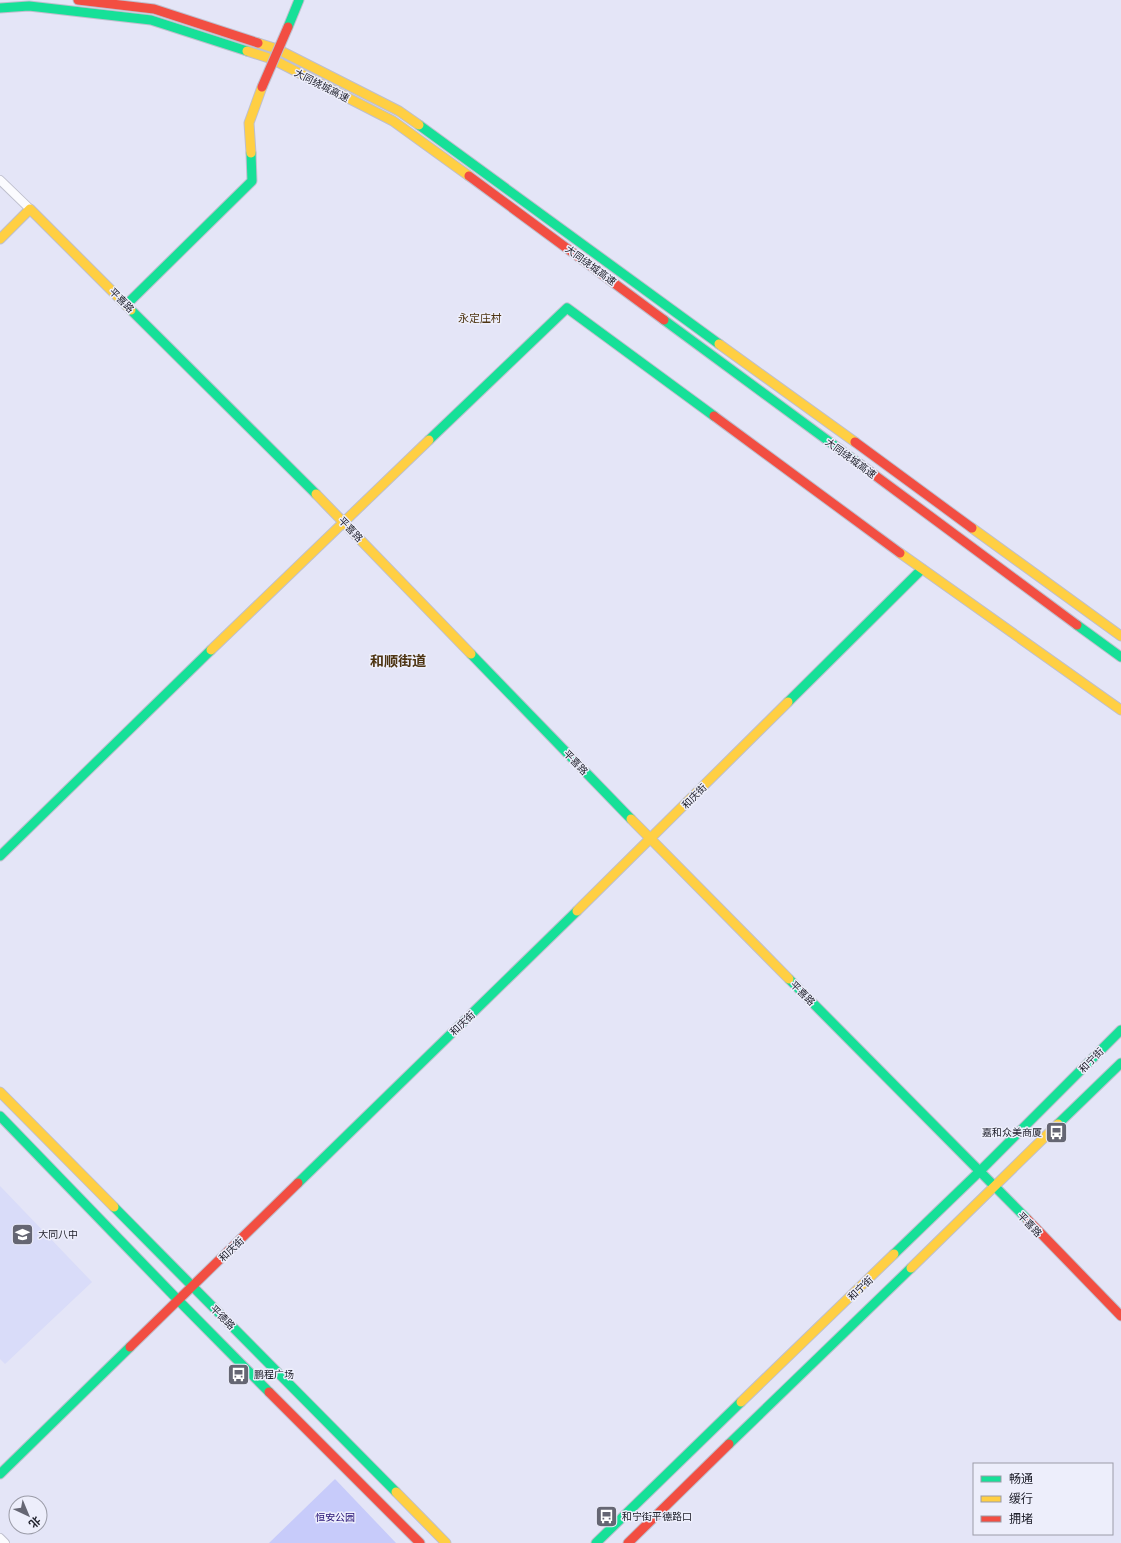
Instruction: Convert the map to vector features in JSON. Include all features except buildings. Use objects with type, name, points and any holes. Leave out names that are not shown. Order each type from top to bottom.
[{"type":"main road","name":"大同绕城高速","points":[[78,0],[154,9],[277,49],[399,111],[1121,636]]},
{"type":"main road","points":[[126,305],[252,180],[249,123],[262,87],[299,0]]},
{"type":"main road","name":"大同绕城高速","points":[[0,8],[29,6],[151,20],[272,60],[393,121],[503,200],[1121,657]]},
{"type":"main road","points":[[0,239],[30,209]]},
{"type":"main road","name":"平喜路","points":[[30,209],[343,521],[650,839],[980,1171],[1121,1316]]},
{"type":"main road","points":[[0,856],[343,521],[568,308],[922,569],[1121,710]]},
{"type":"main road","name":"和庆街","points":[[0,1474],[650,839],[922,569]]},
{"type":"main road","name":"和宁街","points":[[596,1543],[980,1171],[1121,1030]]},
{"type":"main road","name":"和宁街","points":[[628,1543],[1121,1064]]},
{"type":"main road","name":"平德路","points":[[0,1092],[446,1543]]},
{"type":"main road","name":"平德路","points":[[0,1116],[178,1300],[420,1543]]},
{"type":"street","points":[[0,180],[30,209]]},
{"type":"street","points":[[0,1538],[5,1543]]},
{"type":"shaded area","name":"大同八中","points":[[0,1186],[92,1282],[5,1364],[0,1359]]},
{"type":"green space","name":"恒安公园","points":[[335,1479],[396,1543],[269,1543]]},
{"type":"traffic: fast","points":[[288,27],[299,0]]},
{"type":"traffic: fast","points":[[0,8],[29,6],[151,20],[247,51]]},
{"type":"traffic: fast","points":[[419,125],[719,344]]},
{"type":"traffic: fast","points":[[126,305],[252,181],[251,153]]},
{"type":"traffic: fast","points":[[429,440],[567,308],[714,416]]},
{"type":"traffic: fast","points":[[131,310],[316,494]]},
{"type":"traffic: fast","points":[[664,320],[861,465]]},
{"type":"traffic: fast","points":[[788,702],[922,569]]},
{"type":"traffic: fast","points":[[1077,625],[1121,657]]},
{"type":"traffic: fast","points":[[0,856],[211,650]]},
{"type":"traffic: fast","points":[[471,654],[631,819]]},
{"type":"traffic: fast","points":[[298,1183],[577,911]]},
{"type":"traffic: fast","points":[[789,979],[1027,1219]]},
{"type":"traffic: fast","points":[[894,1254],[980,1171],[1121,1030]]},
{"type":"traffic: fast","points":[[1058,1124],[1121,1063]]},
{"type":"traffic: fast","points":[[0,1116],[269,1392]]},
{"type":"traffic: fast","points":[[114,1207],[396,1492]]},
{"type":"traffic: fast","points":[[729,1444],[911,1268]]},
{"type":"traffic: fast","points":[[0,1474],[130,1347]]},
{"type":"traffic: fast","points":[[596,1543],[741,1402]]},
{"type":"traffic: slow","points":[[258,43],[277,49],[399,111],[419,125]]},
{"type":"traffic: slow","points":[[247,51],[272,59],[393,121],[469,176]]},
{"type":"traffic: slow","points":[[251,153],[249,123],[262,87]]},
{"type":"traffic: slow","points":[[0,239],[30,209],[131,310]]},
{"type":"traffic: slow","points":[[719,344],[855,442]]},
{"type":"traffic: slow","points":[[211,650],[429,440]]},
{"type":"traffic: slow","points":[[316,494],[471,654]]},
{"type":"traffic: slow","points":[[972,528],[1121,636]]},
{"type":"traffic: slow","points":[[900,553],[1121,710]]},
{"type":"traffic: slow","points":[[577,911],[788,702]]},
{"type":"traffic: slow","points":[[631,819],[789,979]]},
{"type":"traffic: slow","points":[[0,1092],[114,1207]]},
{"type":"traffic: slow","points":[[911,1268],[1058,1124]]},
{"type":"traffic: slow","points":[[741,1402],[894,1254]]},
{"type":"traffic: slow","points":[[396,1492],[446,1543]]},
{"type":"traffic: jam","points":[[78,0],[154,9],[258,43]]},
{"type":"traffic: jam","points":[[262,87],[288,27]]},
{"type":"traffic: jam","points":[[469,176],[664,320]]},
{"type":"traffic: jam","points":[[714,416],[900,553]]},
{"type":"traffic: jam","points":[[855,442],[972,528]]},
{"type":"traffic: jam","points":[[861,465],[1077,625]]},
{"type":"traffic: jam","points":[[130,1347],[298,1183]]},
{"type":"traffic: jam","points":[[1027,1219],[1121,1316]]},
{"type":"traffic: jam","points":[[269,1392],[420,1543]]},
{"type":"traffic: jam","points":[[628,1543],[729,1444]]},
{"type":"place","name":"嘉和众美商厦","points":[[1057,1132]]},
{"type":"place","name":"大同八中","points":[[23,1234]]},
{"type":"place","name":"鹏程广场","points":[[239,1374]]},
{"type":"place","name":"和宁街平德路口","points":[[607,1516]]},
{"type":"district","name":"永定庄村","points":[[480,318]]},
{"type":"district","name":"和顺街道","points":[[398,661]]}]
